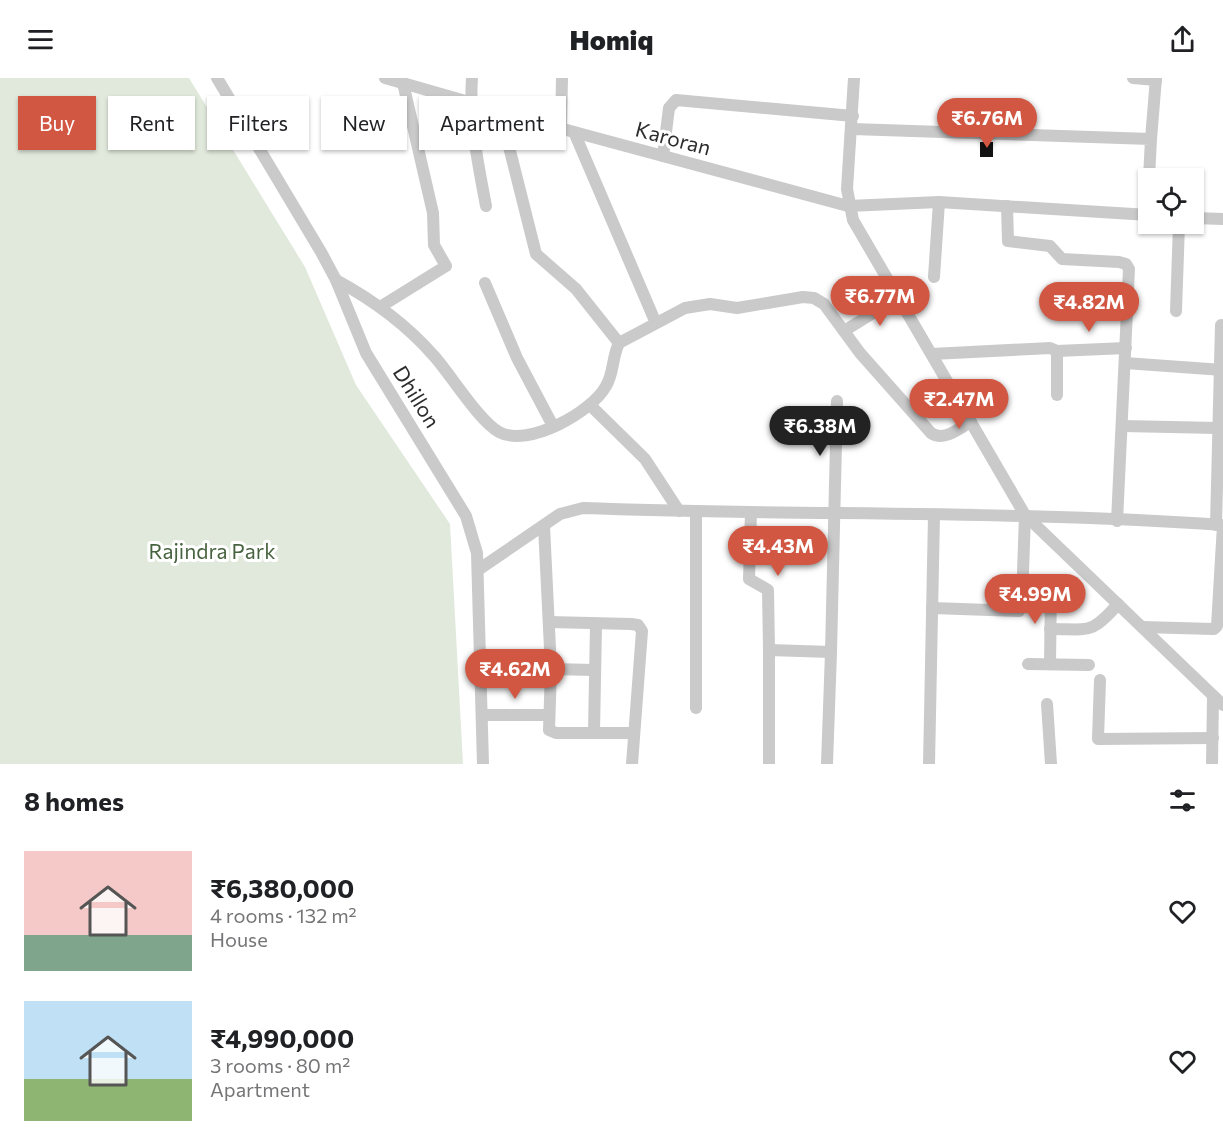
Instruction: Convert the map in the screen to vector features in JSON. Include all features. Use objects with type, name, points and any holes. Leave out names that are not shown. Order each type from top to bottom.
[{"type":"street","name":"Dhillon","points":[[217,78],[336,280],[371,361],[466,516],[473,533],[478,570],[483,764]]},
{"type":"street","name":"Karoran","points":[[385,78],[447,96]]},
{"type":"street","points":[[471,96],[472,78]]},
{"type":"street","points":[[562,78],[562,96]]},
{"type":"street","points":[[854,78],[847,189],[848,206],[853,220],[1025,515],[1223,705]]},
{"type":"street","points":[[1133,78],[1156,79],[1150,168]]},
{"type":"street","points":[[380,307],[446,266],[434,245],[433,213],[404,83]]},
{"type":"street","points":[[663,156],[669,108],[676,100],[853,116]]},
{"type":"street","points":[[852,129],[1151,139]]},
{"type":"street","name":"Karoran","points":[[566,130],[848,206],[939,202],[1138,214]]},
{"type":"street","points":[[574,132],[656,321]]},
{"type":"street","points":[[477,150],[486,206]]},
{"type":"street","points":[[510,150],[536,254],[576,290],[619,343]]},
{"type":"street","points":[[934,277],[939,202]]},
{"type":"street","points":[[1007,206],[1008,241],[1050,246],[1062,259],[1126,264],[1129,269],[1124,426],[1117,521]]},
{"type":"street","points":[[1204,218],[1223,219]]},
{"type":"street","points":[[1176,311],[1179,234]]},
{"type":"street","points":[[336,280],[380,307],[432,354],[491,426],[500,432],[522,436],[553,426],[591,406],[612,375],[619,343],[656,321],[697,305],[737,308],[814,298],[824,304],[860,353],[931,433],[937,437],[945,436],[971,422]]},
{"type":"street","points":[[485,283],[517,358],[553,426]]},
{"type":"street","points":[[844,331],[899,297]]},
{"type":"street","points":[[1142,627],[1214,629],[1217,626],[1220,525],[1217,428],[1221,326]]},
{"type":"street","points":[[932,354],[1050,348],[1057,351],[1126,348]]},
{"type":"street","points":[[1057,351],[1057,395]]},
{"type":"street","points":[[1125,363],[1220,370]]},
{"type":"street","points":[[827,764],[837,401]]},
{"type":"street","points":[[591,406],[645,459],[679,511]]},
{"type":"street","points":[[1124,426],[1217,428]]},
{"type":"street","points":[[478,570],[560,514],[583,508],[834,514],[1025,515],[1220,525]]},
{"type":"street","points":[[696,511],[696,708]]},
{"type":"street","points":[[751,512],[749,579],[768,590],[769,764]]},
{"type":"street","points":[[929,764],[934,515]]},
{"type":"street","points":[[932,608],[1019,611],[1022,601],[1025,515]]},
{"type":"street","points":[[544,526],[551,669],[549,715],[552,733],[634,733]]},
{"type":"street","points":[[1050,664],[1052,586]]},
{"type":"street","points":[[1050,629],[1092,628],[1102,622],[1118,604]]},
{"type":"street","points":[[549,622],[638,625],[642,630],[632,764]]},
{"type":"street","points":[[594,732],[596,624]]},
{"type":"street","points":[[769,650],[831,652]]},
{"type":"street","points":[[1028,664],[1089,665]]},
{"type":"street","points":[[551,669],[594,670]]},
{"type":"street","points":[[1100,680],[1098,739],[1213,738]]},
{"type":"street","points":[[1212,764],[1213,696]]},
{"type":"street","points":[[1047,704],[1051,764]]},
{"type":"street","points":[[482,715],[549,715]]},
{"type":"green space","name":"Rajindra Park","points":[[0,78],[189,78],[207,107],[207,150],[233,150],[305,267],[356,385],[450,524],[463,764],[0,764]]},
{"type":"building","points":[[980,142],[993,142],[993,157],[980,157]]}]
